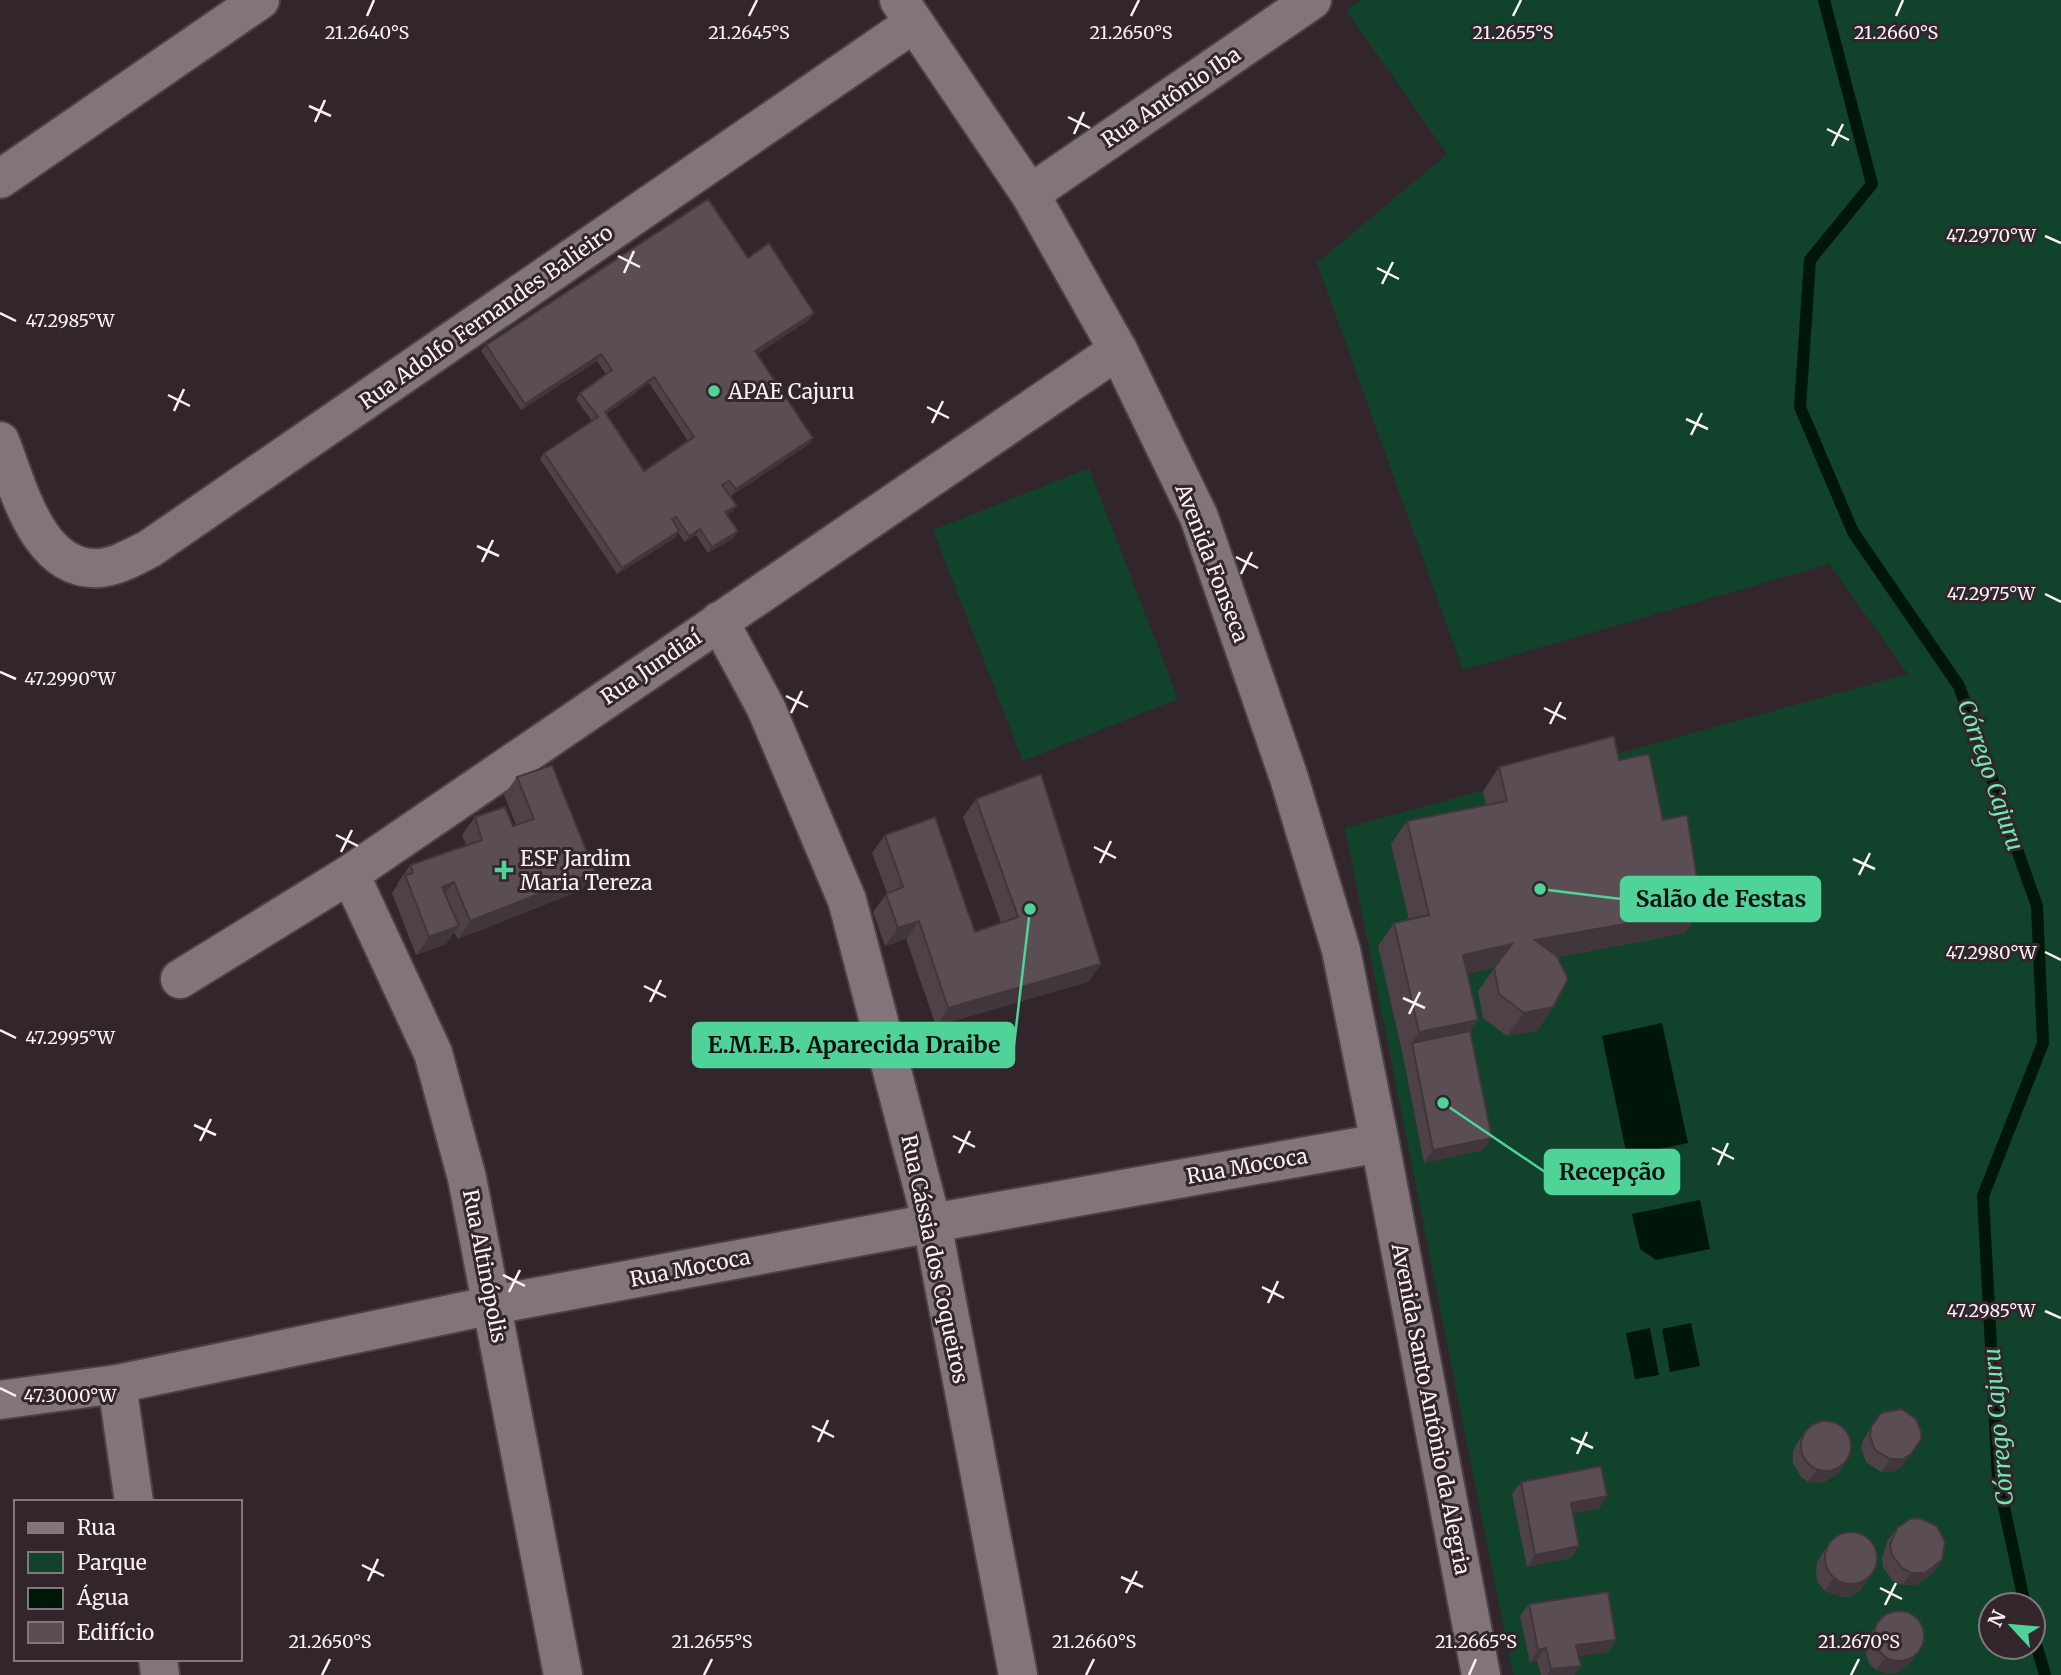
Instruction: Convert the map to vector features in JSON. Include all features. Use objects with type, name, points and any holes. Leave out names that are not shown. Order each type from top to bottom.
[{"type":"street","points":[[0,179],[260,0]]},
{"type":"street","name":"Rua Antônio Iba","points":[[1030,194],[1312,0]]},
{"type":"street","name":"Avenida Fonseca","points":[[906,11],[1030,194],[1118,350],[1199,517],[1289,778],[1341,950],[1380,1143]]},
{"type":"street","name":"Rua Adolfo Fernandes Balieiro","points":[[0,441],[34,525],[48,548],[71,564],[98,569],[119,564],[149,549],[906,11]]},
{"type":"street","name":"Rua Jundiaí","points":[[180,979],[350,874],[1118,350]]},
{"type":"street","name":"Rua Cássia dos Coqueiros","points":[[719,621],[766,708],[847,900],[932,1223],[1018,1675]]},
{"type":"street","name":"Rua Altinópolis","points":[[350,874],[433,1053],[467,1178],[562,1675]]},
{"type":"street","name":"Rua Mococa","points":[[0,1400],[117,1384],[493,1306],[932,1223],[1380,1143]]},
{"type":"street","name":"Avenida Santo Antônio da Alegria","points":[[1380,1143],[1481,1675]]},
{"type":"street","points":[[117,1384],[134,1500]]},
{"type":"green space","points":[[1360,0],[2061,0],[2061,1675],[1513,1675],[1345,828],[1908,674],[1829,564],[1463,670],[1317,263],[1447,154],[1346,10]]},
{"type":"green space","points":[[1089,468],[1178,699],[1023,761],[933,530]]},
{"type":"water","points":[[1662,1023],[1688,1143],[1627,1156],[1602,1036]]},
{"type":"water","points":[[1700,1200],[1710,1249],[1656,1260],[1640,1249],[1632,1214]]},
{"type":"water","points":[[1691,1323],[1700,1366],[1670,1372],[1662,1329]]},
{"type":"water","points":[[1650,1328],[1659,1375],[1635,1379],[1626,1333]]},
{"type":"building","name":"APAE Cajuru","points":[[708,199],[748,258],[769,243],[814,313],[755,351],[813,438],[736,489],[729,481],[722,485],[737,506],[725,512],[738,531],[712,547],[700,529],[689,536],[676,517],[672,519],[679,531],[622,568],[544,453],[598,417],[580,393],[612,370],[601,354],[525,404],[486,345]],"holes":[[[654,377],[694,437],[644,471],[605,412]]]},
{"type":"building","points":[[1614,736],[1619,760],[1649,754],[1663,820],[1687,815],[1702,910],[1535,940],[1557,956],[1568,979],[1553,1007],[1524,1013],[1499,994],[1494,968],[1512,944],[1463,955],[1478,1020],[1419,1032],[1394,923],[1429,915],[1407,821],[1507,801],[1499,767]]},
{"type":"building","name":"ESF Jardim Maria Tereza","points":[[552,765],[595,872],[470,921],[454,882],[442,887],[459,926],[429,937],[405,875],[413,873],[410,865],[482,840],[475,817],[505,807],[513,826],[534,819],[517,777]]},
{"type":"building","points":[[1041,774],[1101,964],[948,1008],[919,921],[898,928],[886,894],[903,887],[885,835],[935,817],[975,932],[1018,917],[976,799]]},
{"type":"building","points":[[1470,1031],[1492,1138],[1433,1150],[1412,1043]]},
{"type":"building","points":[[1902,1409],[1916,1419],[1921,1439],[1911,1454],[1903,1459],[1890,1459],[1875,1450],[1870,1436],[1871,1427],[1881,1413]]},
{"type":"building","points":[[1826,1421],[1843,1429],[1851,1446],[1843,1463],[1826,1471],[1809,1463],[1801,1446],[1809,1429]]},
{"type":"building","points":[[1601,1466],[1607,1496],[1571,1503],[1579,1546],[1535,1555],[1521,1482]]},
{"type":"building","points":[[1919,1518],[1937,1526],[1945,1542],[1942,1560],[1925,1573],[1911,1573],[1902,1568],[1892,1555],[1890,1545],[1897,1528],[1910,1519]]},
{"type":"building","points":[[1851,1532],[1870,1539],[1877,1558],[1870,1577],[1851,1584],[1832,1577],[1825,1558],[1832,1539]]},
{"type":"building","points":[[1608,1592],[1616,1640],[1576,1645],[1581,1666],[1551,1669],[1546,1648],[1538,1650],[1529,1604]]},
{"type":"building","points":[[1899,1611],[1916,1619],[1924,1636],[1916,1653],[1899,1661],[1882,1653],[1874,1636],[1882,1619]]},
{"type":"waterway","name":"Córrego Cajuru","points":[[1824,0],[1872,184],[1810,260],[1800,407],[1853,532],[1959,686],[2037,906],[2043,1043],[1983,1196],[1998,1479],[2022,1591]]},
{"type":"waterway","name":"Córrego Cajuru","points":[[2041,1661],[2045,1675]]},
{"type":"place","name":"APAE Cajuru","points":[[714,391]]},
{"type":"place","name":"ESF Jardim Maria Tereza","points":[[504,870]]},
{"type":"place","name":"Salão de Festas","points":[[1540,889]]},
{"type":"place","name":"E.M.E.B. Aparecida Draibe","points":[[1030,909]]},
{"type":"place","name":"Recepção","points":[[1443,1103]]}]
